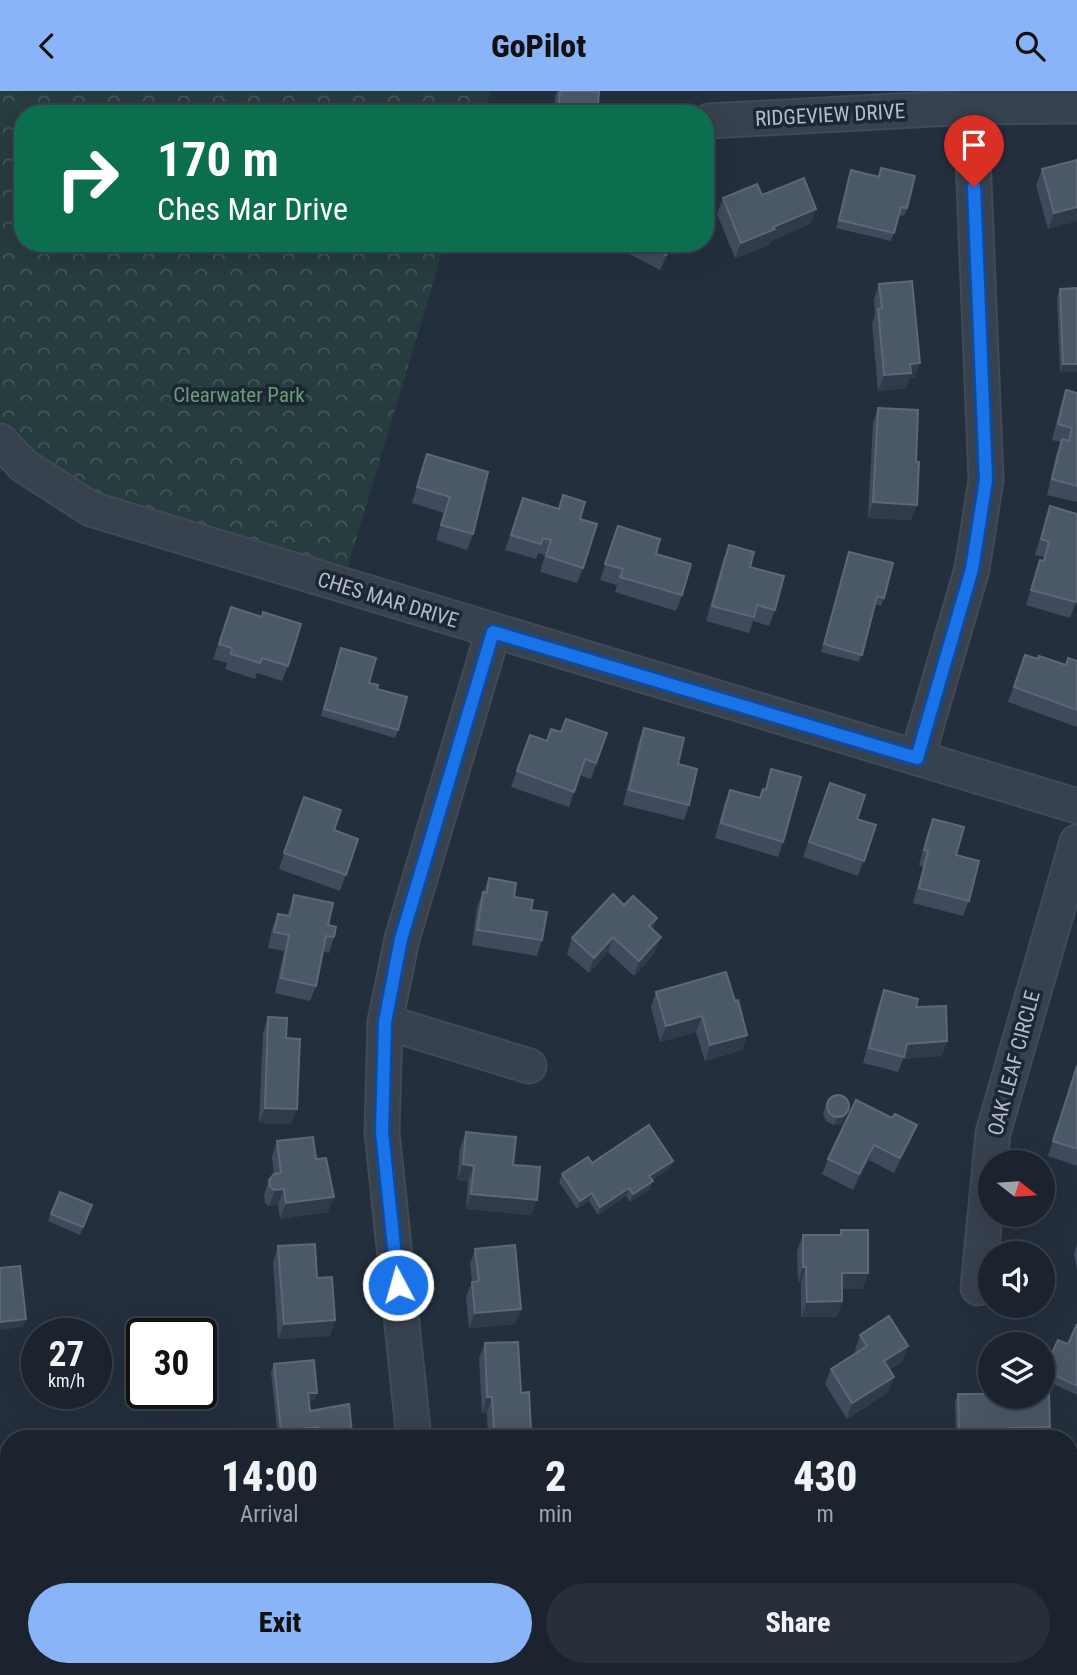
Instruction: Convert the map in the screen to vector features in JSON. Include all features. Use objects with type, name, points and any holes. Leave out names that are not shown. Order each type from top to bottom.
[{"type":"street","name":"RIDGEVIEW DRIVE","points":[[714,121],[971,107],[1077,106]]},
{"type":"street","points":[[917,758],[972,569],[986,480],[971,107]]},
{"type":"street","name":"CHES MAR DRIVE","points":[[0,442],[24,466],[91,509],[1077,806]]},
{"type":"street","points":[[413,1430],[382,1132],[385,1022],[401,939],[493,632]]},
{"type":"street","name":"OAK LEAF CIRCLE","points":[[983,1241],[993,1133],[1077,842]]},
{"type":"street","points":[[385,1022],[528,1066]]},
{"type":"green space","name":"Clearwater Park","points":[[0,91],[491,91],[487,105],[14,105],[14,252],[442,252],[342,586],[91,509],[0,442]]},
{"type":"building","points":[[560,91],[599,91],[598,105],[559,105]]},
{"type":"building","points":[[1077,160],[1077,207],[1054,213],[1042,169]]},
{"type":"building","points":[[881,168],[915,176],[907,208],[901,207],[894,233],[839,220],[851,170],[879,177]]},
{"type":"building","points":[[804,178],[816,209],[741,243],[723,198],[757,184],[762,195]]},
{"type":"building","points":[[912,281],[920,363],[910,364],[911,373],[884,375],[878,309],[882,308],[879,284]]},
{"type":"building","points":[[1077,288],[1077,364],[1063,364],[1060,289]]},
{"type":"building","points":[[1066,390],[1077,393],[1077,486],[1052,479],[1062,439],[1069,441],[1072,428],[1058,424]]},
{"type":"building","points":[[878,408],[918,410],[917,505],[873,502]]},
{"type":"building","points":[[427,454],[488,472],[473,534],[441,525],[450,497],[417,487]]},
{"type":"building","points":[[563,495],[585,502],[580,519],[597,524],[583,568],[546,556],[551,540],[543,538],[541,544],[511,535],[523,498],[559,509]]},
{"type":"building","points":[[1050,506],[1077,514],[1076,602],[1031,590],[1040,560],[1044,561],[1049,542],[1041,539]]},
{"type":"building","points":[[618,526],[660,539],[656,554],[691,564],[682,595],[620,577],[623,569],[605,564]]},
{"type":"building","points":[[729,545],[754,552],[750,567],[784,576],[775,610],[757,605],[754,617],[712,606]]},
{"type":"building","points":[[849,552],[893,563],[884,598],[877,596],[862,655],[824,644]]},
{"type":"building","points":[[231,607],[262,617],[263,612],[301,624],[288,666],[262,658],[260,663],[231,654],[232,648],[219,644]]},
{"type":"building","points":[[341,648],[376,658],[369,683],[378,685],[377,689],[407,697],[398,730],[324,709]]},
{"type":"building","points":[[1025,655],[1038,659],[1039,656],[1066,665],[1068,658],[1077,661],[1077,710],[1014,687]]},
{"type":"building","points":[[566,719],[607,733],[596,763],[585,759],[574,792],[517,771],[530,735],[547,741],[551,729],[561,732]]},
{"type":"building","points":[[644,728],[684,738],[678,764],[697,769],[689,805],[629,790]]},
{"type":"building","points":[[771,769],[801,777],[783,842],[721,823],[730,790],[760,798],[763,789],[766,790]]},
{"type":"building","points":[[830,783],[865,795],[857,819],[876,825],[864,861],[809,842]]},
{"type":"building","points":[[304,797],[341,810],[334,830],[358,839],[346,875],[284,853]]},
{"type":"building","points":[[933,819],[964,827],[956,855],[979,861],[969,901],[919,888],[928,851],[924,850]]},
{"type":"building","points":[[489,878],[516,883],[514,897],[533,900],[531,910],[547,912],[542,940],[477,930],[483,892],[487,893]]},
{"type":"building","points":[[613,894],[624,905],[633,896],[657,918],[649,926],[661,937],[639,961],[613,937],[594,958],[572,938]]},
{"type":"building","points":[[294,895],[333,903],[328,925],[336,927],[334,937],[326,936],[316,986],[281,978],[289,935],[274,932],[278,914],[290,916]]},
{"type":"building","points":[[726,972],[735,1001],[738,1000],[747,1035],[710,1045],[702,1016],[666,1026],[656,992]]},
{"type":"building","points":[[884,990],[918,999],[916,1007],[946,1006],[947,1041],[907,1044],[904,1057],[869,1048]]},
{"type":"building","points":[[268,1017],[287,1018],[286,1038],[300,1039],[297,1109],[265,1108]]},
{"type":"building","points":[[1077,1066],[1077,1149],[1053,1141]]},
{"type":"building","points":[[838,1095],[846,1098],[849,1106],[846,1114],[838,1117],[830,1114],[827,1106],[830,1098]]},
{"type":"building","points":[[856,1100],[892,1118],[895,1114],[917,1125],[900,1158],[874,1145],[859,1174],[828,1159]]},
{"type":"building","points":[[649,1125],[673,1161],[649,1176],[653,1181],[633,1194],[629,1188],[600,1207],[592,1193],[580,1201],[562,1174],[588,1157],[592,1163]]},
{"type":"building","points":[[466,1132],[516,1137],[513,1165],[540,1167],[537,1200],[471,1194],[474,1166],[463,1164]]},
{"type":"building","points":[[313,1137],[316,1159],[326,1158],[334,1197],[286,1203],[284,1189],[275,1190],[270,1187],[269,1180],[274,1174],[281,1173],[277,1141]]},
{"type":"building","points":[[60,1192],[92,1205],[83,1227],[51,1214]]},
{"type":"building","points":[[841,1230],[868,1230],[868,1273],[842,1273],[842,1301],[807,1302],[803,1235],[841,1235]]},
{"type":"building","points":[[315,1244],[317,1278],[332,1277],[335,1320],[284,1324],[278,1246]]},
{"type":"building","points":[[515,1245],[521,1309],[475,1313],[472,1282],[479,1281],[475,1249]]},
{"type":"building","points":[[20,1266],[26,1318],[0,1322],[0,1268]]},
{"type":"building","points":[[889,1316],[908,1346],[884,1361],[894,1377],[852,1403],[831,1369],[867,1346],[860,1335]]},
{"type":"building","points":[[1077,1324],[1077,1386],[1055,1375],[1055,1346],[1058,1340],[1068,1344]]},
{"type":"building","points":[[518,1342],[521,1393],[529,1392],[531,1430],[494,1430],[492,1397],[487,1397],[485,1343]]},
{"type":"building","points":[[314,1360],[317,1393],[308,1393],[310,1411],[349,1404],[352,1430],[318,1430],[318,1427],[281,1430],[274,1364]]},
{"type":"building","points":[[958,1394],[978,1394],[978,1409],[1049,1409],[1050,1427],[959,1430]]},
{"type":"route","points":[[398,1285],[382,1132],[385,1022],[401,939],[493,632],[917,758],[972,569],[986,480],[974,187]]}]
